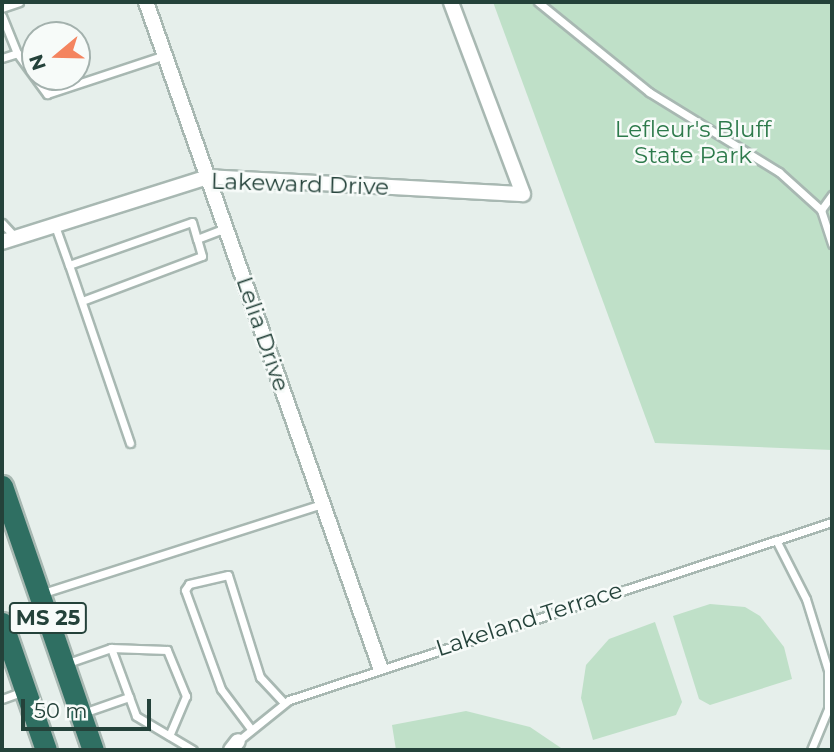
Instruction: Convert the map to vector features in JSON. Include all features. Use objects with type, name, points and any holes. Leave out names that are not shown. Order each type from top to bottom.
[{"type":"highway","name":"MS 25","points":[[2,486],[93,750]]},
{"type":"highway","name":"MS 25","points":[[2,623],[46,750]]},
{"type":"street","name":"Lelia Drive","points":[[146,2],[380,667]]},
{"type":"street","name":"Lakeward Drive","points":[[8,240],[208,177],[523,194],[451,2]]},
{"type":"lane","points":[[2,8],[19,2]]},
{"type":"lane","points":[[538,2],[649,92],[779,172],[821,210],[832,244]]},
{"type":"lane","points":[[2,16],[17,53],[47,94],[165,55]]},
{"type":"lane","points":[[2,58],[17,53]]},
{"type":"lane","points":[[821,210],[832,195]]},
{"type":"lane","points":[[69,265],[192,222],[202,256],[82,301]]},
{"type":"lane","points":[[2,223],[8,240]]},
{"type":"lane","points":[[55,226],[130,443]]},
{"type":"lane","points":[[197,239],[226,228]]},
{"type":"lane","points":[[40,594],[322,503]]},
{"type":"lane","name":"Lakeland Terrace","points":[[234,746],[284,703],[380,667],[832,522]]},
{"type":"lane","points":[[776,540],[806,599],[828,670],[828,709],[811,750]]},
{"type":"lane","points":[[251,729],[221,689],[185,590],[189,584],[228,575],[260,677],[284,703]]},
{"type":"lane","points":[[111,648],[136,716],[193,750]]},
{"type":"lane","points":[[64,665],[111,648],[167,650],[186,696],[169,736]]},
{"type":"lane","points":[[2,699],[26,691]]},
{"type":"lane","points":[[80,713],[129,697]]},
{"type":"green space","name":"Lefleur's Bluff State Park","points":[[493,2],[832,2],[832,450],[655,443]]},
{"type":"green space","points":[[710,604],[745,607],[760,616],[784,647],[792,679],[710,705],[699,699],[673,616]]},
{"type":"green space","points":[[655,622],[682,702],[676,715],[593,740],[581,698],[586,665],[609,639]]},
{"type":"green space","points":[[466,711],[530,727],[564,750],[396,750],[392,725]]}]
